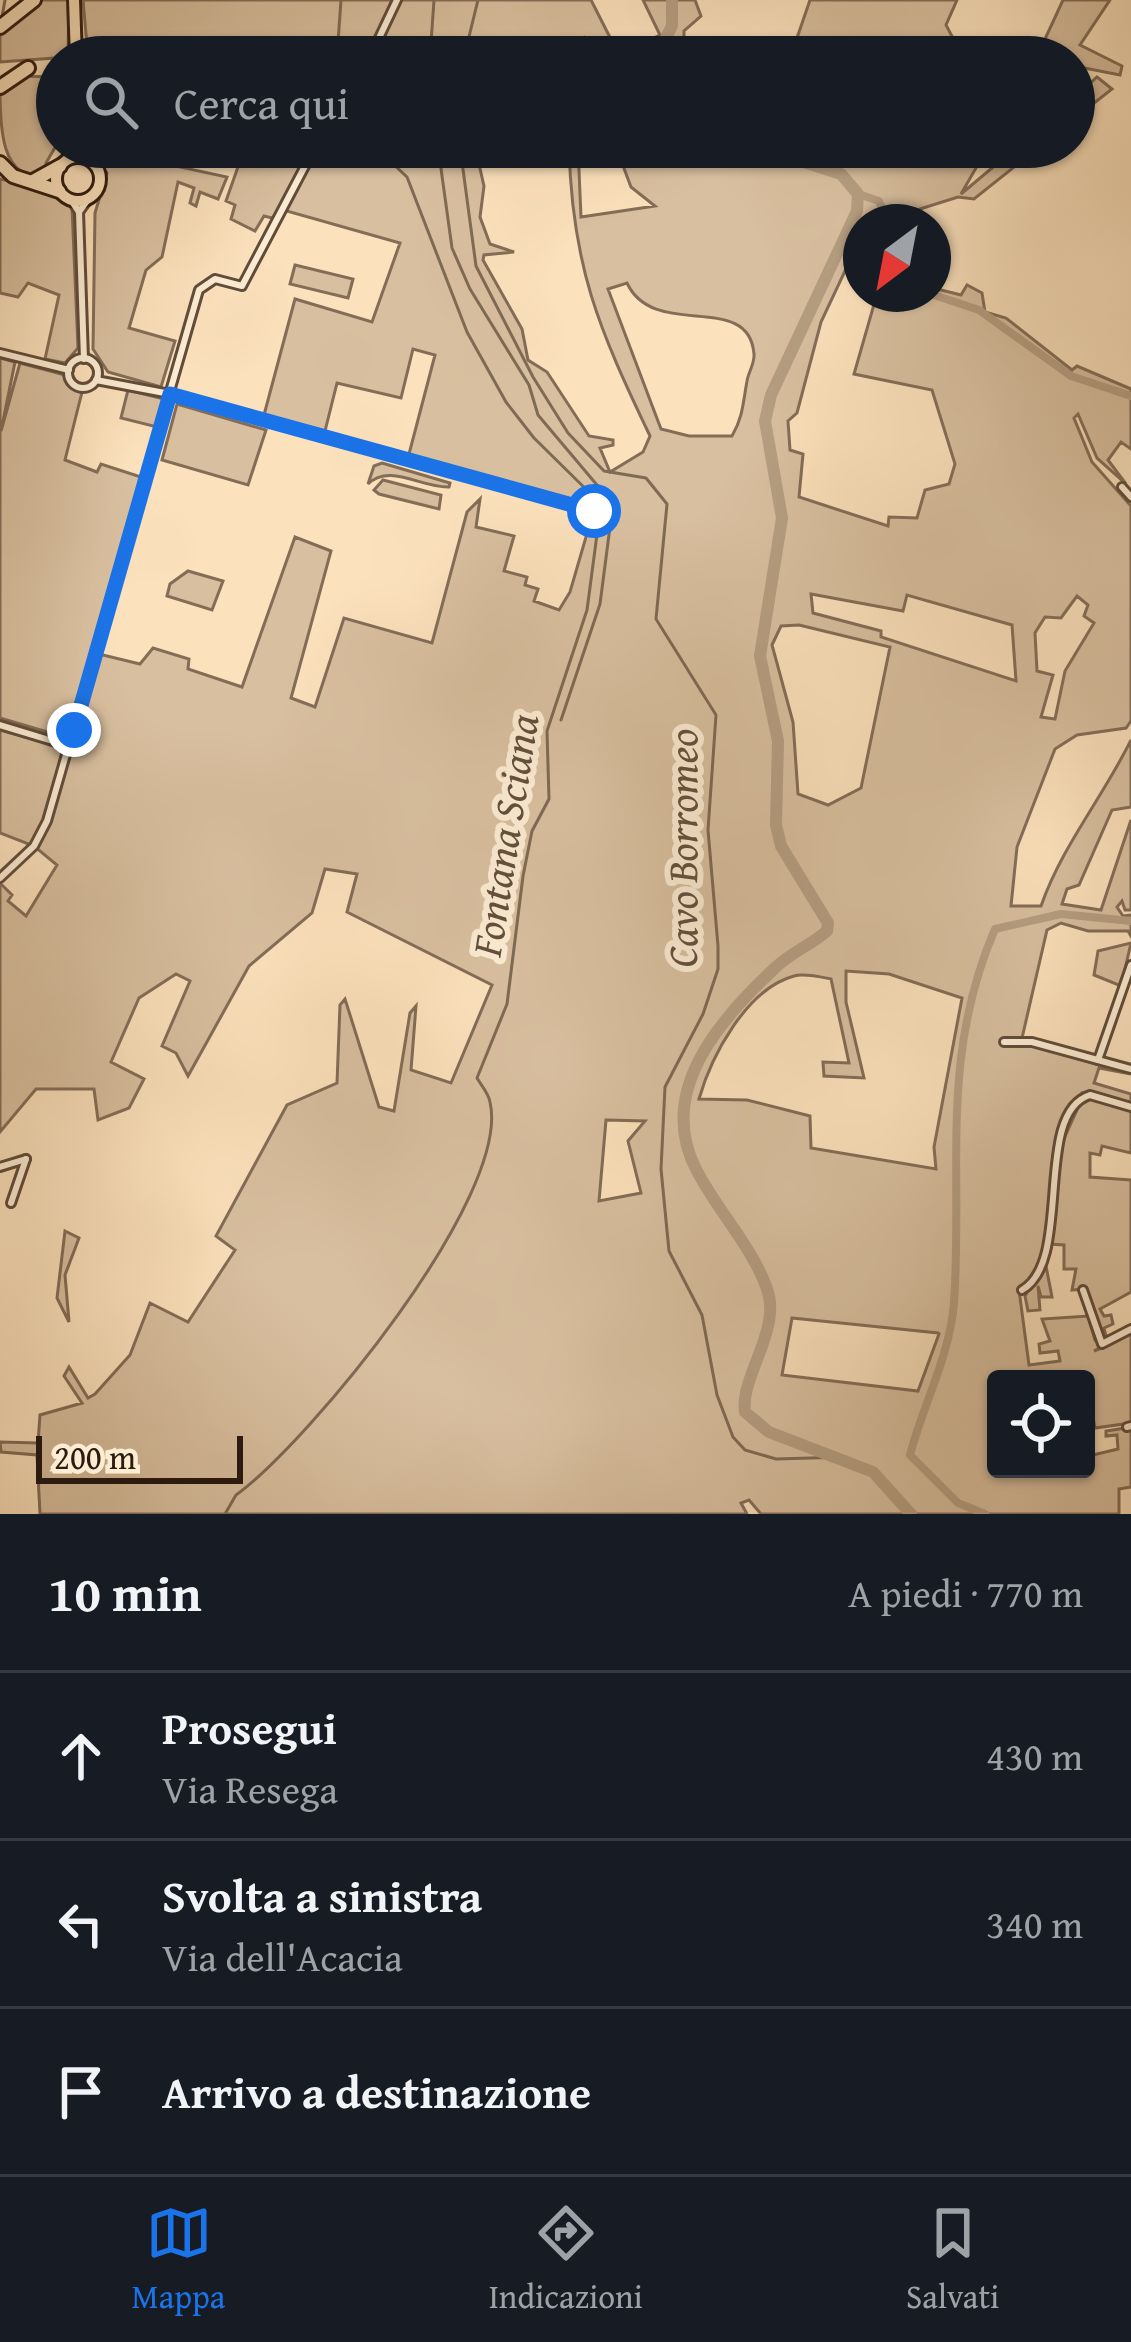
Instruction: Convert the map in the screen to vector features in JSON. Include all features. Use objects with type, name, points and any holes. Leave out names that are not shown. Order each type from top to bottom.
[{"type":"highway","points":[[3,26],[34,0]]},
{"type":"highway","points":[[0,87],[28,68]]},
{"type":"highway","points":[[0,164],[13,176],[65,195]]},
{"type":"highway","points":[[32,181],[56,168]]},
{"type":"main road","points":[[74,0],[75,36]]},
{"type":"main road","points":[[60,168],[65,195],[89,198],[98,187],[96,168]]},
{"type":"street","points":[[380,36],[398,0]]},
{"type":"street","points":[[0,878],[34,846],[69,746],[199,290],[215,279],[242,286],[304,168]]},
{"type":"street","points":[[65,195],[79,212]]},
{"type":"street","points":[[84,359],[79,212],[89,198]]},
{"type":"street","points":[[0,353],[68,370],[84,359]]},
{"type":"street","points":[[84,359],[97,368],[96,380]]},
{"type":"street","points":[[68,370],[76,386],[96,380],[170,394],[594,511]]},
{"type":"street","points":[[1122,487],[1131,497]]},
{"type":"street","points":[[0,725],[69,746]]},
{"type":"street","points":[[1098,1060],[1131,965]]},
{"type":"street","points":[[1004,1042],[1032,1042],[1131,1069]]},
{"type":"street","points":[[1022,1290],[1039,1275],[1061,1140],[1074,1108],[1084,1095],[1131,1107]]},
{"type":"street","points":[[0,1167],[26,1160],[11,1203]]},
{"type":"street","points":[[1083,1290],[1102,1344],[1131,1329]]},
{"type":"shaded area","points":[[41,0],[69,0],[68,36],[36,36],[36,59],[0,62],[0,32]]},
{"type":"shaded area","points":[[83,0],[591,0],[609,36],[86,36]]},
{"type":"shaded area","points":[[643,0],[695,0],[701,16],[684,36],[660,35]]},
{"type":"shaded area","points":[[810,0],[957,0],[946,25],[952,36],[798,36]]},
{"type":"shaded area","points":[[1063,0],[1110,0],[1086,36],[1046,36]]},
{"type":"shaded area","points":[[1095,52],[1122,66],[1120,75],[1095,70]]},
{"type":"shaded area","points":[[13,76],[36,77],[36,168],[48,172],[32,174],[12,162],[3,134],[0,90]]},
{"type":"shaded area","points":[[1095,79],[1112,89],[1095,102]]},
{"type":"shaded area","points":[[103,168],[185,168],[227,177],[218,199],[200,192],[196,206],[190,203],[194,188],[178,182],[162,257],[146,270],[129,328],[175,341],[161,387],[108,372],[93,349],[95,213],[107,173]]},
{"type":"shaded area","points":[[238,168],[480,168],[484,186],[480,217],[490,244],[514,252],[484,255],[483,260],[522,329],[528,360],[547,372],[589,436],[613,440],[613,445],[600,448],[610,472],[643,452],[650,436],[616,363],[582,263],[570,168],[579,168],[581,217],[655,206],[631,187],[624,168],[976,168],[961,194],[992,168],[1013,168],[974,199],[843,204],[843,275],[821,322],[797,413],[788,421],[790,450],[803,454],[799,497],[888,526],[889,517],[917,518],[925,490],[949,484],[955,464],[932,390],[854,374],[872,312],[951,312],[951,292],[961,295],[967,285],[982,293],[985,312],[1006,318],[1072,370],[1077,366],[1131,389],[1131,449],[1121,442],[1108,460],[1126,484],[1097,458],[1078,414],[1074,418],[1092,462],[1131,506],[1131,721],[1126,728],[1077,735],[1055,749],[1017,847],[1011,906],[1041,906],[1060,863],[1131,740],[1131,807],[1112,810],[1079,885],[1067,889],[1062,904],[1101,910],[1131,820],[1131,910],[1125,910],[1122,901],[1117,907],[1123,916],[1131,915],[1131,936],[1128,931],[1088,931],[1061,923],[1047,930],[1022,1038],[1008,1039],[1131,1074],[1099,1068],[1094,1083],[1131,1094],[1131,1104],[1082,1093],[1068,1116],[1044,1246],[1035,1270],[1019,1290],[1029,1365],[1060,1361],[1058,1351],[1040,1353],[1039,1344],[1050,1341],[1042,1319],[1088,1316],[1095,1340],[1103,1346],[1131,1330],[1131,1487],[1119,1489],[1119,1514],[761,1514],[749,1500],[741,1503],[747,1514],[40,1514],[37,1455],[1,1452],[0,1442],[38,1443],[40,1415],[82,1403],[64,1376],[69,1367],[88,1398],[95,1394],[130,1355],[150,1303],[188,1322],[235,1250],[216,1236],[287,1105],[337,1083],[340,1005],[345,999],[379,1107],[394,1111],[410,1013],[416,1006],[411,1070],[451,1083],[492,985],[347,912],[357,874],[325,869],[312,913],[249,966],[188,1076],[176,1053],[162,1046],[190,981],[176,974],[139,998],[111,1062],[144,1079],[129,1108],[98,1120],[94,1089],[36,1089],[0,1132],[0,883],[12,895],[8,901],[26,916],[57,865],[34,846],[0,833],[0,730],[68,749],[48,822],[99,654],[140,664],[153,648],[189,659],[188,669],[242,687],[295,537],[331,551],[291,698],[315,707],[344,618],[432,643],[467,512],[480,499],[476,527],[514,536],[504,571],[527,577],[525,585],[538,589],[534,601],[559,610],[570,592],[593,513],[409,454],[435,355],[413,349],[401,398],[337,383],[325,431],[264,415],[295,299],[372,322],[400,243],[280,209],[276,219],[264,216],[255,231],[231,219],[235,205],[226,201]],"holes":[[[627,283],[640,300],[658,310],[719,319],[736,324],[748,335],[753,361],[732,436],[689,436],[661,429],[608,289]],[[811,594],[903,611],[907,595],[1012,625],[1016,681],[881,637],[881,631],[813,613]],[[1077,596],[1088,605],[1084,616],[1094,623],[1065,671],[1055,719],[1041,717],[1053,675],[1037,671],[1035,633],[1045,617],[1061,618]],[[799,625],[890,647],[861,788],[828,805],[798,794],[793,722],[772,645],[781,626]],[[846,971],[889,974],[962,998],[934,1147],[936,1169],[811,1148],[810,1116],[747,1100],[699,1099],[722,1045],[746,1010],[777,983],[798,975],[831,979],[849,1063],[823,1062],[824,1076],[864,1078],[846,1002]],[[606,1120],[645,1121],[628,1141],[641,1193],[599,1201]],[[792,1318],[938,1333],[939,1334],[918,1391],[782,1375]]]},
{"type":"shaded area","points":[[0,179],[53,191],[72,207],[78,348],[65,363],[45,359],[59,295],[28,283],[18,297],[0,293]]},
{"type":"shaded area","points":[[295,265],[353,279],[348,298],[290,284]]},
{"type":"shaded area","points":[[0,358],[15,362],[1,431],[20,363],[65,375],[82,392],[65,460],[97,472],[101,464],[144,478],[71,739],[0,718]]},
{"type":"shaded area","points":[[128,390],[164,399],[157,427],[121,418]]},
{"type":"shaded area","points":[[177,404],[266,430],[248,485],[162,460]]},
{"type":"shaded area","points":[[382,463],[450,483],[449,487],[396,476],[368,484],[374,466]]},
{"type":"shaded area","points":[[383,480],[441,495],[439,509],[379,494],[374,490]]},
{"type":"shaded area","points":[[188,571],[223,581],[212,610],[167,596],[170,584]]},
{"type":"shaded area","points":[[1131,943],[1121,986],[1094,975],[1098,951]]},
{"type":"shaded area","points":[[1090,1097],[1131,1110],[1131,1153],[1102,1146],[1100,1155],[1090,1153],[1090,1177],[1131,1180],[1131,1292],[1100,1309],[1104,1316],[1111,1315],[1113,1324],[1104,1328],[1107,1340],[1101,1341],[1085,1289],[1072,1290],[1076,1269],[1064,1269],[1064,1245],[1049,1244],[1063,1141],[1081,1101]]},
{"type":"shaded area","points":[[65,1231],[79,1238],[65,1275],[69,1322],[57,1298]]},
{"type":"shaded area","points":[[1045,1261],[1052,1297],[1041,1297],[1038,1286],[1040,1310],[1028,1311],[1025,1296]]},
{"type":"waterway","points":[[2,17],[5,0]]},
{"type":"waterway","name":"Fontana Sciana","points":[[338,36],[341,0]]},
{"type":"waterway","points":[[431,36],[434,0]]},
{"type":"waterway","name":"Cavo Borromeo","points":[[469,36],[478,0]]},
{"type":"waterway","points":[[667,36],[672,26],[672,0]]},
{"type":"waterway","name":"Fontana Sciana","points":[[225,1514],[236,1495],[310,1424],[399,1314],[470,1196],[488,1144],[490,1102],[477,1078],[507,1004],[532,831],[549,799],[547,731],[587,610],[601,504],[534,438],[506,402],[467,332],[407,177],[397,168]]},
{"type":"waterway","points":[[441,168],[452,248],[470,289],[529,385],[538,415],[613,504],[600,604],[561,720]]},
{"type":"waterway","name":"Cavo Borromeo","points":[[463,168],[476,266],[533,377],[568,433],[604,471],[646,478],[667,504],[656,619],[716,715],[708,830],[718,969],[703,1014],[665,1087],[661,1169],[669,1251],[702,1315],[717,1395],[733,1437],[745,1450],[776,1459],[845,1457]]},
{"type":"waterway","points":[[822,168],[841,174],[858,194],[857,211],[771,395],[765,421],[782,518],[760,656],[778,741],[776,825],[781,846],[828,923],[827,931],[781,963],[733,1011],[699,1060],[688,1086],[684,1114],[686,1142],[697,1171],[767,1289],[769,1320],[748,1383],[745,1412],[769,1432],[873,1472],[911,1514]]},
{"type":"waterway","points":[[858,194],[880,204]]},
{"type":"waterway","points":[[951,301],[979,310],[1071,376],[1131,396]]},
{"type":"waterway","points":[[985,1514],[958,1503],[910,1455],[942,1361],[954,1303],[957,1115],[966,1024],[995,929],[1061,914],[1131,921]]},
{"type":"route","points":[[74,730],[170,394],[594,511]]}]
